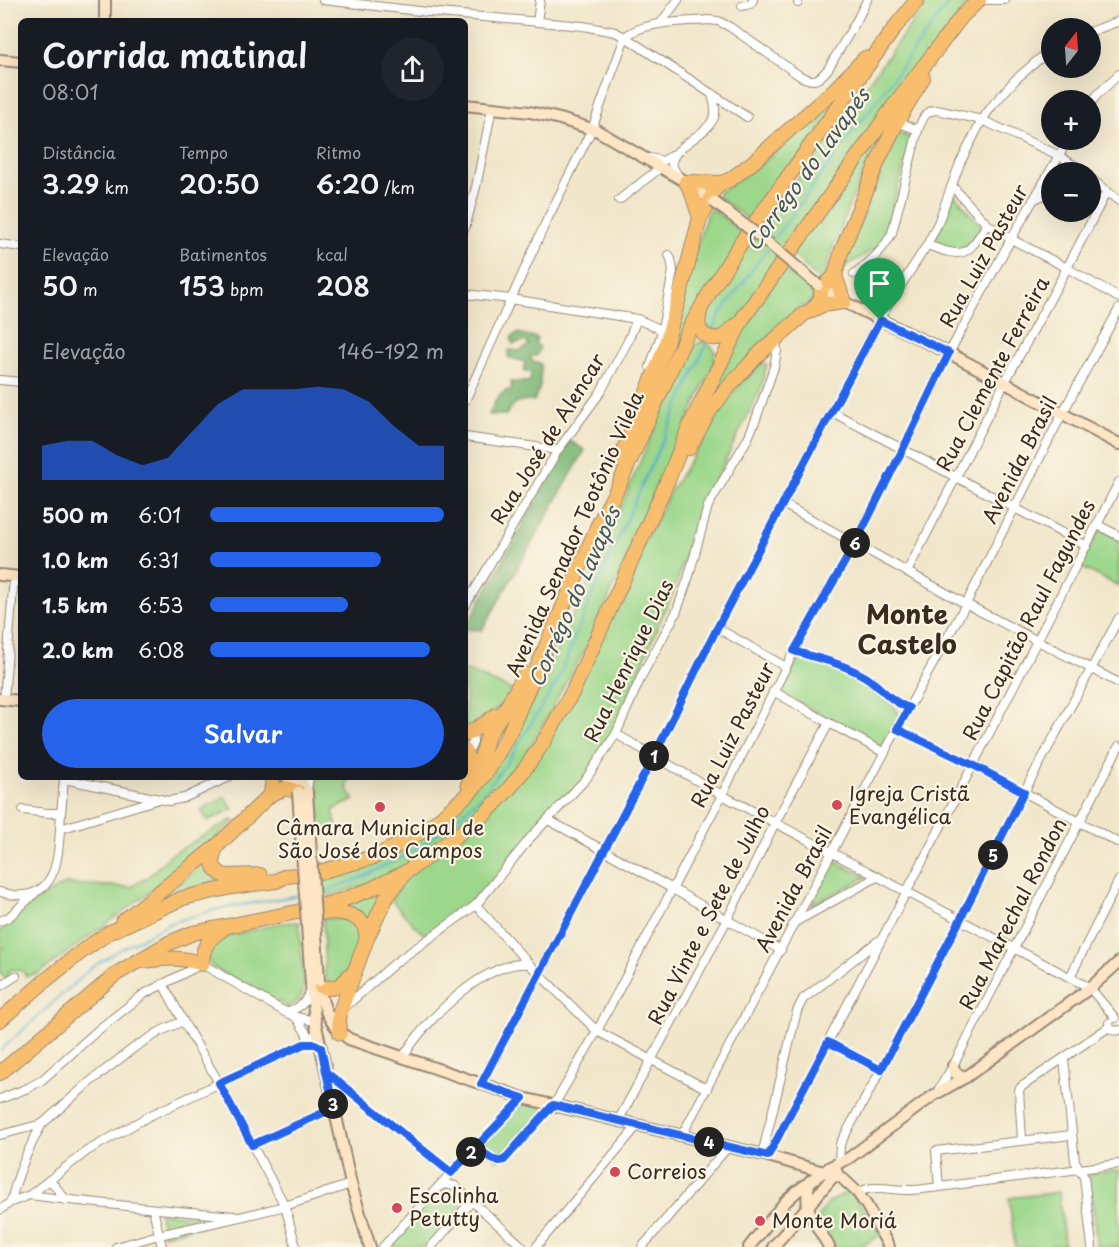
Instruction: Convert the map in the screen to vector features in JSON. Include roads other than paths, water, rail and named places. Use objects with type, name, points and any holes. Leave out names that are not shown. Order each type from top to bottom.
[{"type":"highway","name":"Avenida Senador Teotônio Vilela","points":[[0,1020],[46,980],[108,933],[183,898],[232,887],[276,881],[286,876],[316,873],[374,857],[405,842],[436,822],[471,791],[489,769],[510,731],[598,525],[618,488],[685,337],[700,309],[742,242],[916,0]]},
{"type":"highway","points":[[0,1073],[116,974],[169,943],[193,933],[297,912],[369,890],[406,872],[436,851],[486,813],[502,796],[527,766],[560,716],[573,691],[668,482],[691,423],[743,318],[891,109],[957,21],[979,0]]},
{"type":"highway","points":[[813,309],[820,298],[820,286],[835,275],[859,207],[897,122],[948,42],[957,21]]},
{"type":"highway","points":[[598,525],[670,330],[700,218],[712,201],[713,191],[753,162],[834,90],[896,26]]},
{"type":"highway","points":[[683,180],[722,183]]},
{"type":"highway","points":[[683,180],[692,193],[700,218]]},
{"type":"highway","points":[[668,482],[682,462],[710,410],[730,384],[760,353],[797,319],[813,309],[822,305],[844,302],[835,275]]},
{"type":"highway","points":[[700,309],[698,325],[700,332],[709,338],[725,336],[743,318]]},
{"type":"highway","points":[[453,808],[478,768],[488,735],[524,678],[547,632],[558,618]]},
{"type":"highway","points":[[468,733],[487,722],[509,703]]},
{"type":"highway","points":[[468,758],[471,766],[471,778]]},
{"type":"highway","points":[[271,794],[273,780]]},
{"type":"highway","points":[[108,933],[217,846],[271,794],[286,788],[302,792]]},
{"type":"highway","points":[[217,846],[213,864],[216,871],[222,875],[276,874],[286,876]]},
{"type":"highway","points":[[340,1033],[340,1012],[367,938],[386,898],[406,872]]},
{"type":"highway","points":[[297,912],[341,912],[353,915],[364,925],[367,938]]},
{"type":"highway","points":[[134,963],[163,958],[185,958],[202,964],[205,945],[212,936],[227,926]]},
{"type":"highway","points":[[317,984],[330,989],[337,987],[345,982],[356,966]]},
{"type":"main road","points":[[105,0],[105,18]]},
{"type":"main road","points":[[0,60],[18,62]]},
{"type":"main road","points":[[468,105],[530,112],[560,119],[604,134],[683,180],[844,302],[949,353],[1119,444]]},
{"type":"main road","points":[[0,575],[18,577]]},
{"type":"main road","points":[[2,699],[18,701]]},
{"type":"main road","points":[[290,780],[302,792]]},
{"type":"main road","points":[[300,780],[317,984],[316,1026],[351,1184],[370,1247]]},
{"type":"main road","points":[[749,1247],[788,1199],[810,1181],[844,1160],[934,1095],[966,1077],[1090,988],[1119,962]]},
{"type":"main road","points":[[317,984],[329,1018],[340,1033],[349,1039],[523,1098],[765,1155],[842,1178],[858,1193],[867,1206],[889,1247]]},
{"type":"main road","points":[[953,1066],[955,1073],[966,1077]]},
{"type":"main road","points":[[773,1247],[844,1160]]},
{"type":"main road","points":[[810,1181],[807,1207],[829,1247]]},
{"type":"main road","points":[[786,1231],[815,1222]]},
{"type":"street","points":[[323,0],[615,32],[747,117]]},
{"type":"street","points":[[537,22],[540,0]]},
{"type":"street","points":[[660,24],[678,0]]},
{"type":"street","points":[[742,6],[750,4],[753,0]]},
{"type":"street","points":[[468,394],[592,129],[625,37],[631,31],[660,24],[718,21],[800,76],[809,80],[818,79],[844,43],[867,0]]},
{"type":"street","points":[[987,0],[1005,0]]},
{"type":"street","points":[[1101,28],[1119,21]]},
{"type":"street","points":[[481,1084],[883,313],[927,245],[938,223],[960,163],[982,120],[1015,81],[1041,58]]},
{"type":"street","points":[[1101,91],[1119,74]]},
{"type":"street","points":[[712,94],[715,114]]},
{"type":"street","points":[[640,155],[663,160],[675,154],[705,129],[720,108],[727,104]]},
{"type":"street","points":[[468,217],[492,108]]},
{"type":"street","points":[[854,274],[878,255],[892,232],[918,130],[924,116],[930,111],[937,110],[982,120],[1069,162]]},
{"type":"street","points":[[897,122],[918,130]]},
{"type":"street","name":"Rua Luiz Pasteur","points":[[487,1153],[495,1161],[504,1160],[553,1105],[597,1031],[722,795],[794,651],[855,544],[949,353],[1061,150]]},
{"type":"street","points":[[675,154],[672,165],[683,180]]},
{"type":"street","points":[[619,200],[660,168]]},
{"type":"street","points":[[952,186],[987,224],[1119,298]]},
{"type":"street","points":[[1101,186],[1119,201]]},
{"type":"street","name":"Rua Clemente Ferreira","points":[[907,572],[1107,191]]},
{"type":"street","points":[[1032,201],[1041,196]]},
{"type":"street","points":[[927,245],[952,254],[967,251],[987,224]]},
{"type":"street","points":[[0,244],[18,247]]},
{"type":"street","points":[[645,400],[646,381],[662,330],[673,271],[669,255]]},
{"type":"street","points":[[468,294],[637,319],[662,330]]},
{"type":"street","name":"Avenida Brasil","points":[[682,1135],[897,729],[966,604],[1062,414],[1119,309]]},
{"type":"street","name":"Rua José de Alencar","points":[[468,601],[558,450],[600,393],[637,319]]},
{"type":"street","name":"Rua Henrique Dias","points":[[340,1012],[395,963],[476,904],[531,837],[586,779],[616,734],[642,675],[676,613],[708,506],[748,438],[756,419],[776,360],[776,339]]},
{"type":"street","points":[[760,353],[771,355],[776,360]]},
{"type":"street","points":[[0,380],[18,382]]},
{"type":"street","points":[[832,412],[1087,546]]},
{"type":"street","points":[[468,437],[558,450]]},
{"type":"street","name":"Rua Capitão Raul Fagundes","points":[[765,1155],[828,1042],[1119,482]]},
{"type":"street","points":[[783,504],[1119,684]]},
{"type":"street","points":[[1098,525],[1119,536]]},
{"type":"street","points":[[2,699],[18,577]]},
{"type":"street","points":[[844,1160],[840,1144],[960,920],[1024,792],[1119,618]]},
{"type":"street","points":[[717,628],[786,667]]},
{"type":"street","points":[[794,651],[850,668],[867,677],[894,701],[909,708]]},
{"type":"street","points":[[773,691],[885,753]]},
{"type":"street","name":"Rua Vinte e Sete de Julho","points":[[618,1121],[727,920],[775,823],[829,723]]},
{"type":"street","points":[[897,729],[973,765],[1119,843]]},
{"type":"street","points":[[616,734],[722,795],[832,854],[1090,988],[1117,1018],[1110,1021],[1109,1027],[1021,1087],[1019,1090],[1022,1140]]},
{"type":"street","points":[[468,735],[473,739],[473,742],[468,749]]},
{"type":"street","name":"Rua Marechal Rondon","points":[[934,1095],[953,1066],[1119,746]]},
{"type":"street","points":[[0,892],[24,895],[42,887],[51,876],[57,861],[64,780]]},
{"type":"street","points":[[73,780],[176,801],[223,780]]},
{"type":"street","points":[[302,792],[308,780]]},
{"type":"street","points":[[60,829],[159,799]]},
{"type":"street","points":[[23,810],[61,813]]},
{"type":"street","points":[[548,820],[781,950]]},
{"type":"street","points":[[795,922],[877,877]]},
{"type":"street","points":[[1070,977],[1119,880]]},
{"type":"street","points":[[0,921],[9,917],[37,890]]},
{"type":"street","points":[[476,904],[538,974],[597,1031],[707,1089]]},
{"type":"street","points":[[765,1155],[797,1011],[803,999],[882,938]]},
{"type":"street","points":[[0,1099],[42,1080],[98,1030],[144,994],[202,964],[285,1012],[316,1026],[313,1037],[304,1044],[151,1115],[87,1151],[30,1195],[11,1202],[0,1210]]},
{"type":"street","points":[[403,1058],[428,1024],[456,996],[498,969],[529,964]]},
{"type":"street","points":[[0,986],[16,976]]},
{"type":"street","points":[[163,984],[285,1206],[296,1247]]},
{"type":"street","points":[[285,1012],[295,1010],[302,1005],[317,984]]},
{"type":"street","points":[[296,1017],[308,1036],[304,1044]]},
{"type":"street","points":[[11,1202],[16,1179],[28,1149],[42,1125],[135,1047],[183,1021]]},
{"type":"street","points":[[1109,1027],[1114,1031],[1119,1030]]},
{"type":"street","points":[[828,1042],[881,1070]]},
{"type":"street","points":[[304,1044],[315,1044],[321,1047]]},
{"type":"street","points":[[1064,1059],[1071,1135],[1075,1161],[1084,1177],[1092,1247]]},
{"type":"street","points":[[326,1072],[451,1173]]},
{"type":"street","points":[[383,1247],[523,1098]]},
{"type":"street","points":[[252,1145],[334,1108]]},
{"type":"street","points":[[772,1116],[786,1121]]},
{"type":"street","points":[[0,1136],[42,1125]]},
{"type":"street","points":[[536,1247],[639,1125]]},
{"type":"street","points":[[939,1187],[936,1151],[1071,1135]]},
{"type":"street","points":[[485,1137],[483,1146],[487,1153]]},
{"type":"street","points":[[642,1247],[728,1147]]},
{"type":"street","points":[[468,1156],[479,1152],[487,1153]]},
{"type":"street","points":[[858,1193],[874,1188],[909,1190],[1119,1164]]},
{"type":"street","points":[[50,1180],[66,1200]]},
{"type":"street","points":[[116,1247],[159,1234],[285,1206],[351,1184]]},
{"type":"street","points":[[439,1186],[446,1184],[454,1186],[523,1247]]},
{"type":"street","points":[[30,1195],[153,1209],[244,1216]]},
{"type":"street","points":[[430,1247],[471,1202]]},
{"type":"street","points":[[153,1209],[162,1247]]},
{"type":"waterway","name":"Corrégo do Lavapés","points":[[773,240],[951,0]]},
{"type":"waterway","name":"Corrégo do Lavapés","points":[[711,333],[721,313],[768,248]]},
{"type":"waterway","name":"Corrégo do Lavapés","points":[[318,892],[363,877],[413,851],[446,828],[481,796],[506,764],[557,682],[589,602],[708,341]]},
{"type":"waterway","name":"Corrégo do Lavapés","points":[[0,1051],[91,968],[119,950],[171,923],[213,910],[301,895]]},
{"type":"place","name":"Igreja Cristã Evangélica","points":[[837,805]]},
{"type":"place","name":"Câmara Municipal de São José dos Campos","points":[[380,807]]},
{"type":"place","name":"Correios","points":[[615,1172]]},
{"type":"place","name":"Escolinha Petutty","points":[[397,1208]]},
{"type":"place","name":"Monte Moriá","points":[[760,1221]]},
{"type":"district","name":"Monte Castelo","points":[[907,630]]}]
